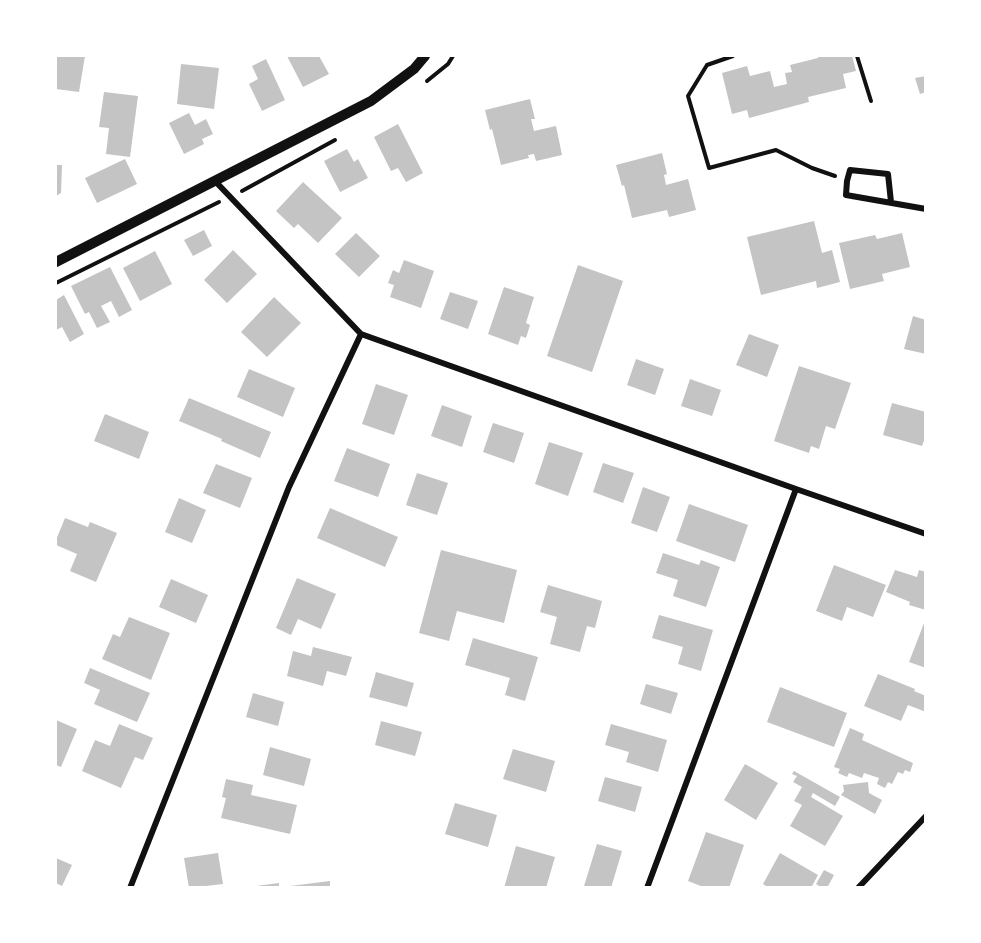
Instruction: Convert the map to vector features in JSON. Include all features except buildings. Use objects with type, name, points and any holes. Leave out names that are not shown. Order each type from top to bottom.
[{"type":"street","points":[[56,262],[370,101],[414,69],[425,56]]},
{"type":"street","points":[[891,202],[888,174],[850,170],[846,195],[926,209]]},
{"type":"street","points":[[215,181],[361,334],[926,534]]},
{"type":"street","points":[[130,888],[289,487],[361,334]]},
{"type":"street","points":[[647,888],[796,489]]},
{"type":"street","points":[[858,888],[926,816]]},
{"type":"path","points":[[733,56],[707,65],[688,96],[709,168],[776,150],[812,168],[847,180]]},
{"type":"path","points":[[857,56],[871,100]]}]
